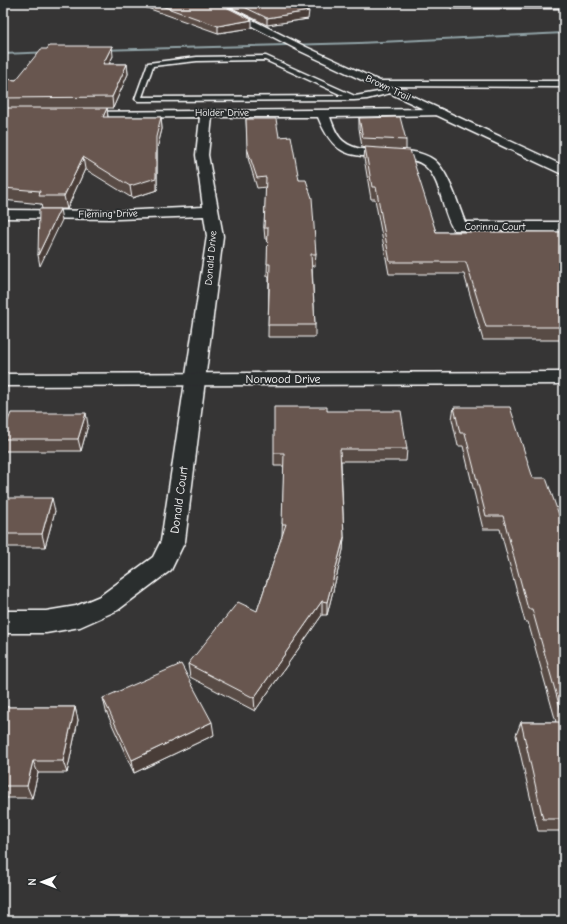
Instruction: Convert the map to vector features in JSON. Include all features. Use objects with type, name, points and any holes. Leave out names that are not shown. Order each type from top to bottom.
[{"type":"street","name":"Brown Trail","points":[[212,3],[288,42],[381,84],[564,171]]},
{"type":"street","points":[[452,5],[564,5]]},
{"type":"street","points":[[381,84],[564,84]]},
{"type":"street","points":[[395,91],[414,84]]},
{"type":"street","name":"Donald Drive","points":[[196,379],[215,236],[202,155],[206,113]]},
{"type":"street","name":"Corinna Court","points":[[322,113],[337,143],[345,148],[360,152],[400,154],[418,158],[430,164],[442,182],[459,227],[564,227]]},
{"type":"street","name":"Holder Drive","points":[[64,114],[441,113]]},
{"type":"street","name":"Fleming Drive","points":[[3,214],[118,215],[212,211]]},
{"type":"street","name":"Norwood Drive","points":[[3,380],[564,378]]},
{"type":"street","name":"Donald Court","points":[[3,622],[46,622],[80,616],[109,604],[162,562],[173,541],[196,379]]},
{"type":"lane","points":[[354,98],[266,58],[197,59],[150,64],[138,99],[354,98],[367,97],[395,91]]},
{"type":"building","points":[[153,3],[218,3],[252,20],[218,26]]},
{"type":"building","points":[[236,3],[294,3],[309,11],[267,18]]},
{"type":"building","points":[[49,46],[112,46],[103,64],[127,64],[112,97],[3,98],[3,79],[16,80],[41,49],[47,49]]},
{"type":"building","points":[[3,108],[107,108],[103,117],[161,117],[156,137],[156,178],[130,186],[83,157],[64,196],[39,196],[40,191],[3,188]]},
{"type":"building","points":[[400,117],[406,140],[363,138],[359,118]]},
{"type":"building","points":[[246,119],[276,119],[279,137],[291,136],[299,180],[306,180],[312,198],[316,254],[311,254],[315,325],[268,325],[270,264],[267,264],[268,228],[264,228],[266,177],[257,178],[247,148]]},
{"type":"building","points":[[365,147],[410,150],[436,232],[564,232],[564,327],[486,327],[466,262],[390,262],[376,187],[372,187]]},
{"type":"building","points":[[39,209],[60,209],[38,255]]},
{"type":"building","points":[[274,407],[327,407],[327,411],[401,411],[407,449],[340,449],[344,537],[327,602],[322,601],[254,698],[188,664],[238,602],[257,611],[286,524],[282,524],[284,453],[274,453]]},
{"type":"building","points":[[454,407],[510,407],[533,478],[546,478],[564,529],[564,722],[532,609],[528,609],[503,516],[486,516],[465,433],[460,433]]},
{"type":"building","points":[[11,413],[86,413],[78,439],[3,439],[3,433]]},
{"type":"building","points":[[3,498],[52,498],[42,534],[3,534]]},
{"type":"building","points":[[181,664],[212,722],[132,760],[103,698]]},
{"type":"building","points":[[3,707],[75,707],[63,761],[33,761],[27,786],[3,786]]},
{"type":"building","points":[[521,722],[564,722],[564,819],[543,819]]},
{"type":"waterway","points":[[99,50],[359,43],[564,33]]},
{"type":"waterway","points":[[3,54],[51,52]]}]
